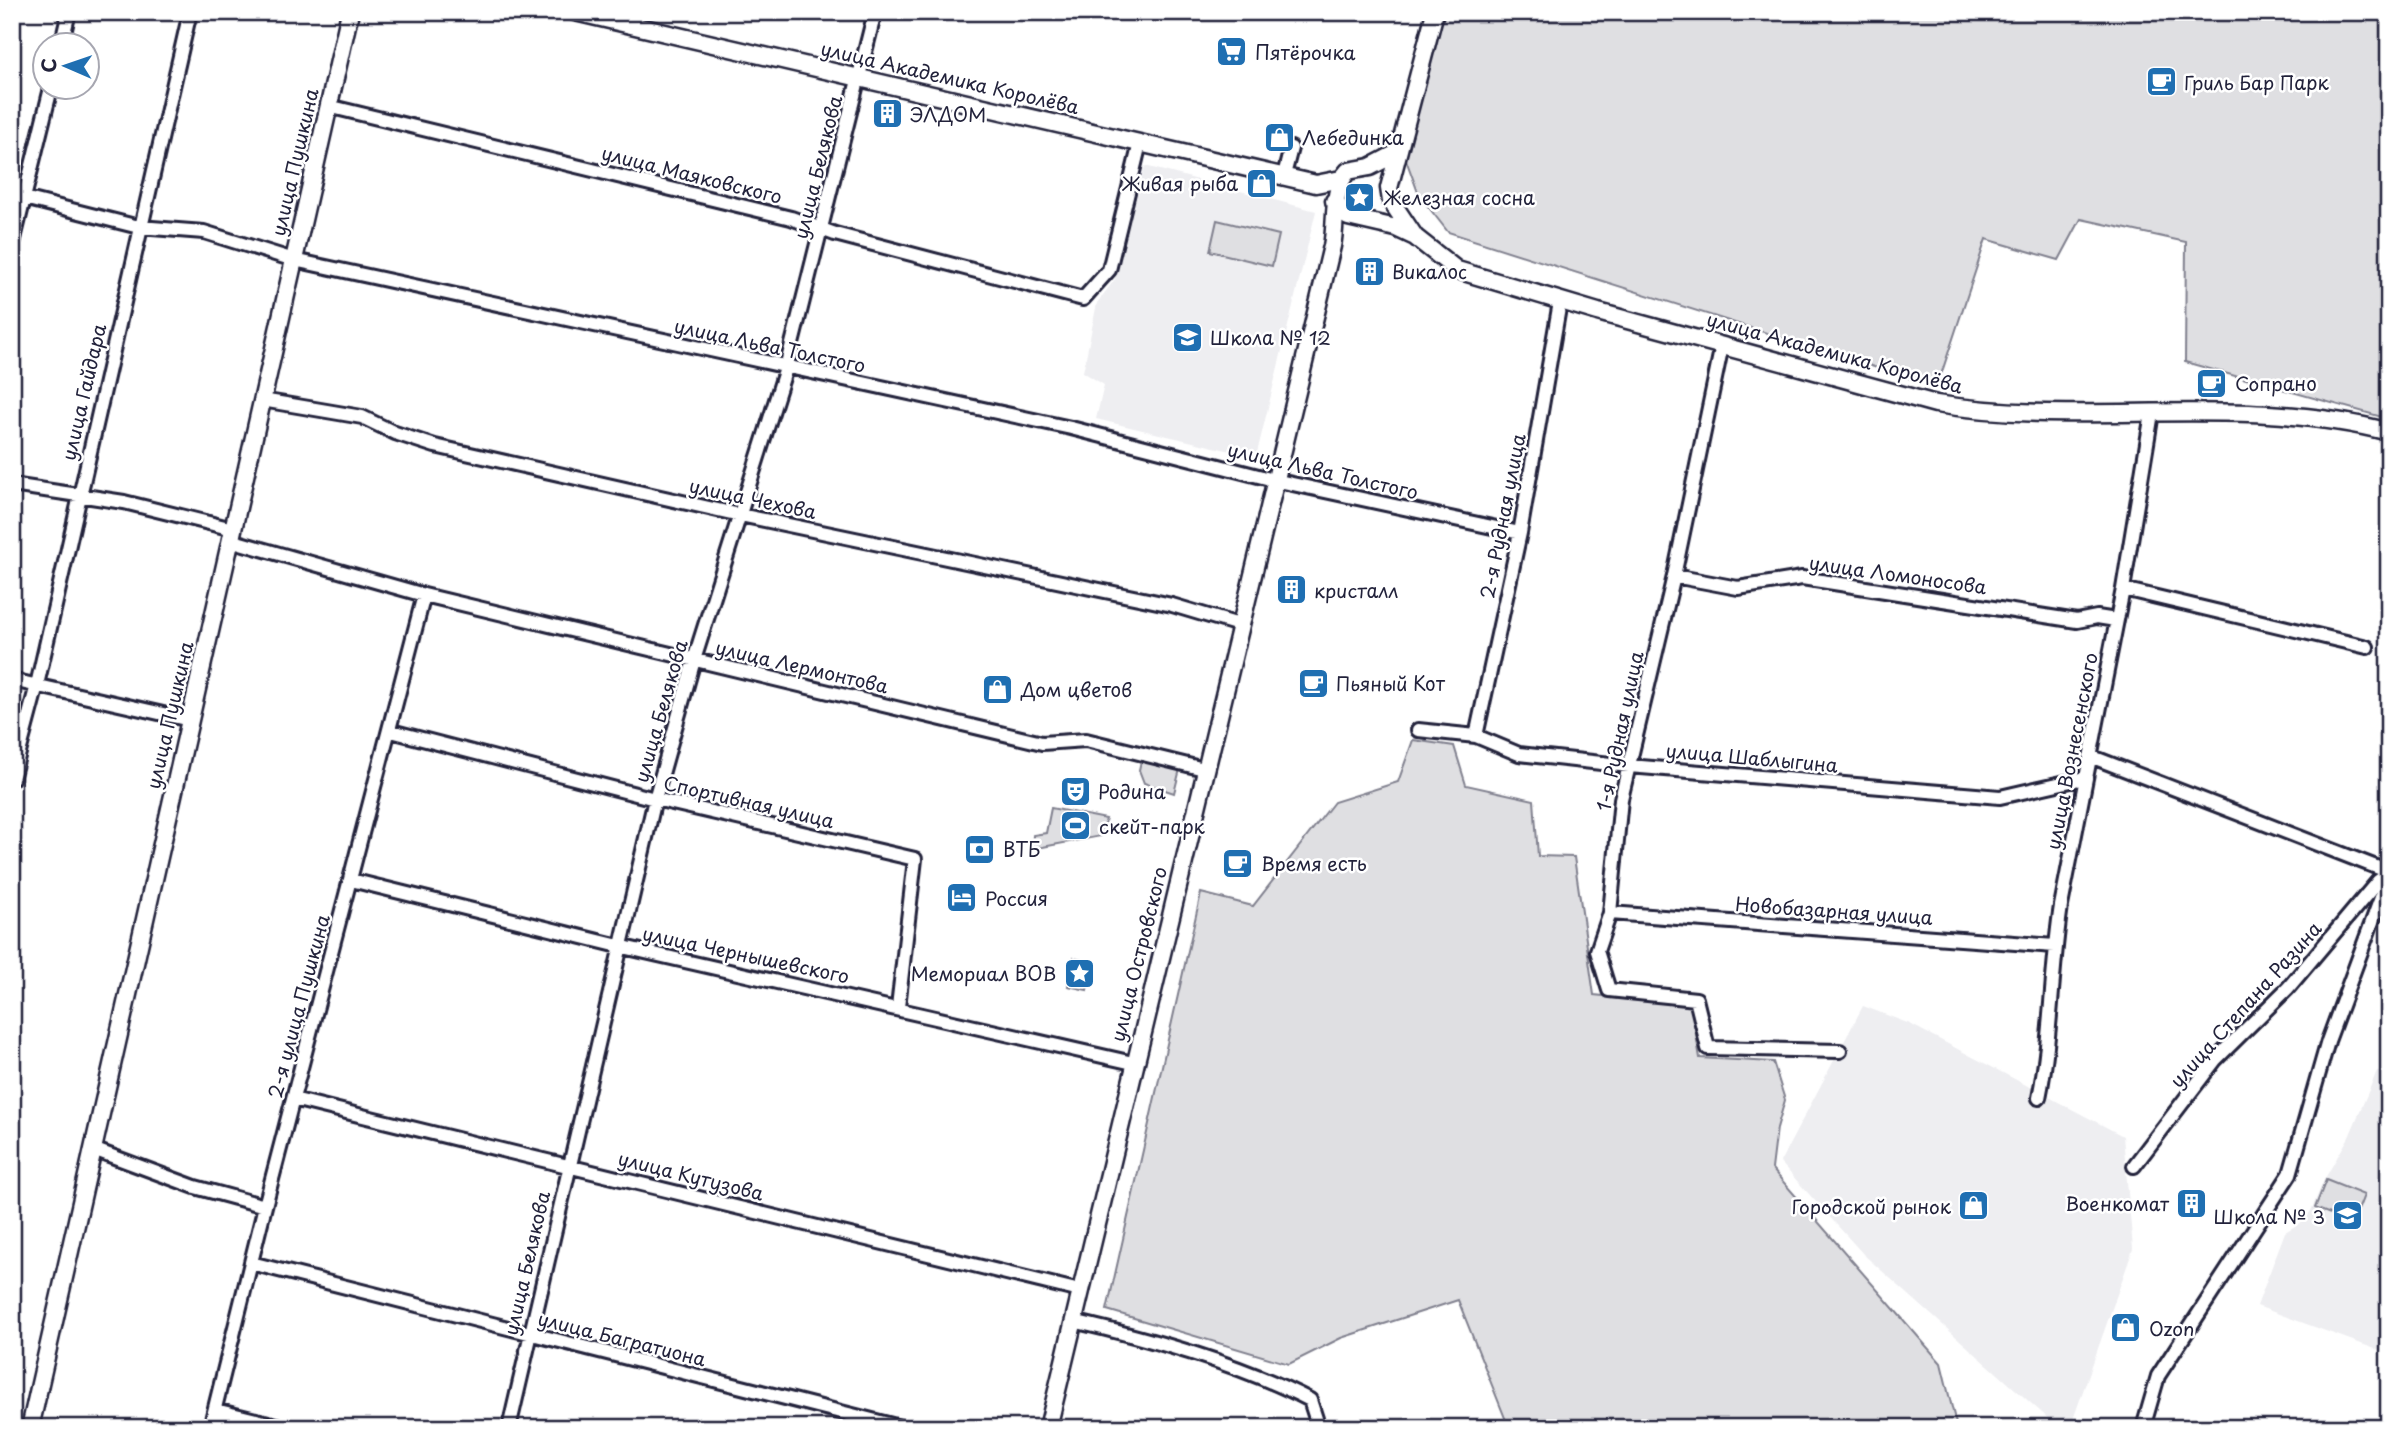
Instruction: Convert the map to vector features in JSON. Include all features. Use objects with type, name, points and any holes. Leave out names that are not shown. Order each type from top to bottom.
[{"type":"street","points":[[64,32],[69,12]]},
{"type":"street","name":"улица Гайдара","points":[[12,779],[37,685],[190,12]]},
{"type":"street","name":"улица Пушкина","points":[[30,1428],[350,12]]},
{"type":"street","name":"улица Академика Королёва","points":[[575,12],[1316,184]]},
{"type":"street","name":"улица Белякова","points":[[509,1428],[655,799],[694,660],[786,368],[823,229],[875,12]]},
{"type":"street","points":[[1332,246],[1366,221],[1390,194],[1395,154],[1435,12]]},
{"type":"street","points":[[12,247],[18,197],[47,102]]},
{"type":"street","name":"улица Маяковского","points":[[328,106],[791,218],[1083,299],[1109,270],[1140,143]]},
{"type":"street","points":[[1284,175],[1291,148]]},
{"type":"street","points":[[1316,184],[1340,178],[1348,171],[1370,167],[1395,154]]},
{"type":"street","points":[[1370,167],[1390,194],[1415,237]]},
{"type":"street","points":[[1338,205],[1340,178]]},
{"type":"street","points":[[1316,184],[1348,217],[1415,237]]},
{"type":"street","name":"улица Льва Толстого","points":[[18,197],[139,227],[204,233],[294,260],[1071,428],[1274,480],[1520,533]]},
{"type":"street","name":"улица Островского","points":[[1048,1428],[1133,1063],[1332,246],[1338,205]]},
{"type":"street","name":"улица Академика Королёва","points":[[1415,237],[1430,252],[1457,270],[1560,302],[1912,398],[1958,408],[1992,411],[2319,417],[2389,432]]},
{"type":"street","name":"2-я Рудная улица","points":[[1476,736],[1520,533],[1560,302]]},
{"type":"street","name":"1-я Рудная улица","points":[[1722,345],[1674,576],[1621,799],[1610,913],[1597,951],[1609,990],[1696,999],[1708,1048],[1840,1051]]},
{"type":"street","name":"улица Чехова","points":[[262,400],[362,417],[395,433],[435,446],[740,515],[1172,605],[1240,625]]},
{"type":"street","name":"улица Вознесенского","points":[[2039,1098],[2048,1055],[2055,946],[2084,778],[2123,589],[2152,413]]},
{"type":"street","name":"улица Лермонтова","points":[[12,485],[79,494],[232,534],[424,595],[1042,743],[1086,740],[1204,769]]},
{"type":"street","name":"улица Ломоносова","points":[[1674,576],[1738,588],[1802,578],[2077,621],[2097,617],[2116,620]]},
{"type":"street","points":[[2123,589],[2367,647]]},
{"type":"street","name":"2-я улица Пушкина","points":[[211,1428],[265,1206],[391,731],[424,595]]},
{"type":"street","points":[[12,680],[190,720]]},
{"type":"street","name":"улица Шаблыгина","points":[[1418,730],[1476,736],[1519,754],[1629,766],[2000,797],[2084,778]]},
{"type":"street","name":"Спортивная улица","points":[[391,731],[655,799],[915,859],[898,1007]]},
{"type":"street","points":[[2090,756],[2389,874],[2328,1041],[2290,1174],[2158,1377],[2143,1428]]},
{"type":"street","name":"улица Степана Разина","points":[[2134,1166],[2216,1060],[2288,988],[2378,881],[2389,874]]},
{"type":"street","name":"улица Чернышевского","points":[[351,880],[619,946],[898,1007],[1133,1063]]},
{"type":"street","name":"Новобазарная улица","points":[[1610,913],[2055,946]]},
{"type":"street","name":"улица Кутузова","points":[[293,1099],[569,1164],[1080,1291]]},
{"type":"street","points":[[93,1149],[195,1187],[265,1206]]},
{"type":"street","name":"улица Багратиона","points":[[251,1263],[904,1428]]},
{"type":"street","points":[[1073,1321],[1124,1333],[1278,1384],[1310,1400],[1319,1428]]},
{"type":"street","points":[[215,1410],[289,1428]]},
{"type":"shaded area","points":[[1435,12],[2389,12],[2389,419],[2185,362],[2186,242],[2081,219],[2059,260],[1986,239],[1937,387],[1448,232],[1419,195],[1405,157],[1396,150]]},
{"type":"shaded area","name":"Школа № 12","points":[[1145,166],[1316,211],[1256,457],[1096,419],[1104,385],[1083,372],[1097,303],[1115,279]]},
{"type":"shaded area","points":[[1217,220],[1279,235],[1272,266],[1210,251]]},
{"type":"shaded area","points":[[1413,740],[1454,746],[1466,785],[1534,800],[1538,856],[1574,857],[1594,995],[1691,1005],[1700,1058],[1773,1062],[1785,1100],[1777,1128],[1772,1169],[1941,1363],[1957,1428],[1509,1428],[1458,1300],[1341,1338],[1289,1364],[1107,1310],[1201,893],[1253,906],[1334,802],[1398,782]]},
{"type":"shaded area","points":[[1142,756],[1181,765],[1174,793],[1144,783],[1139,770]]},
{"type":"shaded area","name":"скейт-парк","points":[[1051,808],[1106,819],[1101,836],[1032,849],[1033,835],[1046,833]]},
{"type":"shaded area","points":[[1074,958],[1093,963],[1087,990],[1068,986]]},
{"type":"shaded area","name":"Городской рынок","points":[[1863,1006],[1910,1024],[2123,1136],[2133,1249],[2070,1428],[2059,1428],[1864,1255],[1780,1162]]},
{"type":"shaded area","name":"Школа № 3","points":[[2377,1071],[2389,1075],[2389,1354],[2257,1306],[2285,1232],[2302,1222],[2311,1211],[2324,1180],[2349,1137]]},
{"type":"shaded area","points":[[2326,1180],[2364,1195],[2353,1223],[2315,1208]]},
{"type":"place","name":"Пятёрочка","points":[[1232,52]]},
{"type":"place","name":"Гриль Бар Парк","points":[[2161,82]]},
{"type":"place","name":"ЭЛДОМ","points":[[887,114]]},
{"type":"place","name":"Лебединка","points":[[1279,137]]},
{"type":"place","name":"Живая рыба","points":[[1261,183]]},
{"type":"place","name":"Железная сосна","points":[[1360,197]]},
{"type":"place","name":"Викалос","points":[[1369,271]]},
{"type":"place","name":"Школа № 12","points":[[1187,337]]},
{"type":"place","name":"Сопрано","points":[[2212,383]]},
{"type":"place","name":"кристалл","points":[[1291,590]]},
{"type":"place","name":"Пьяный Кот","points":[[1313,683]]},
{"type":"place","name":"Дом цветов","points":[[998,689]]},
{"type":"place","name":"Родина","points":[[1075,791]]},
{"type":"place","name":"скейт-парк","points":[[1076,826]]},
{"type":"place","name":"ВТБ","points":[[980,849]]},
{"type":"place","name":"Время есть","points":[[1238,863]]},
{"type":"place","name":"Россия","points":[[962,898]]},
{"type":"place","name":"Мемориал ВОВ","points":[[1079,973]]},
{"type":"place","name":"Военкомат","points":[[2192,1203]]},
{"type":"place","name":"Городской рынок","points":[[1974,1206]]},
{"type":"place","name":"Школа № 3","points":[[2348,1216]]},
{"type":"place","name":"Ozon","points":[[2126,1328]]}]
